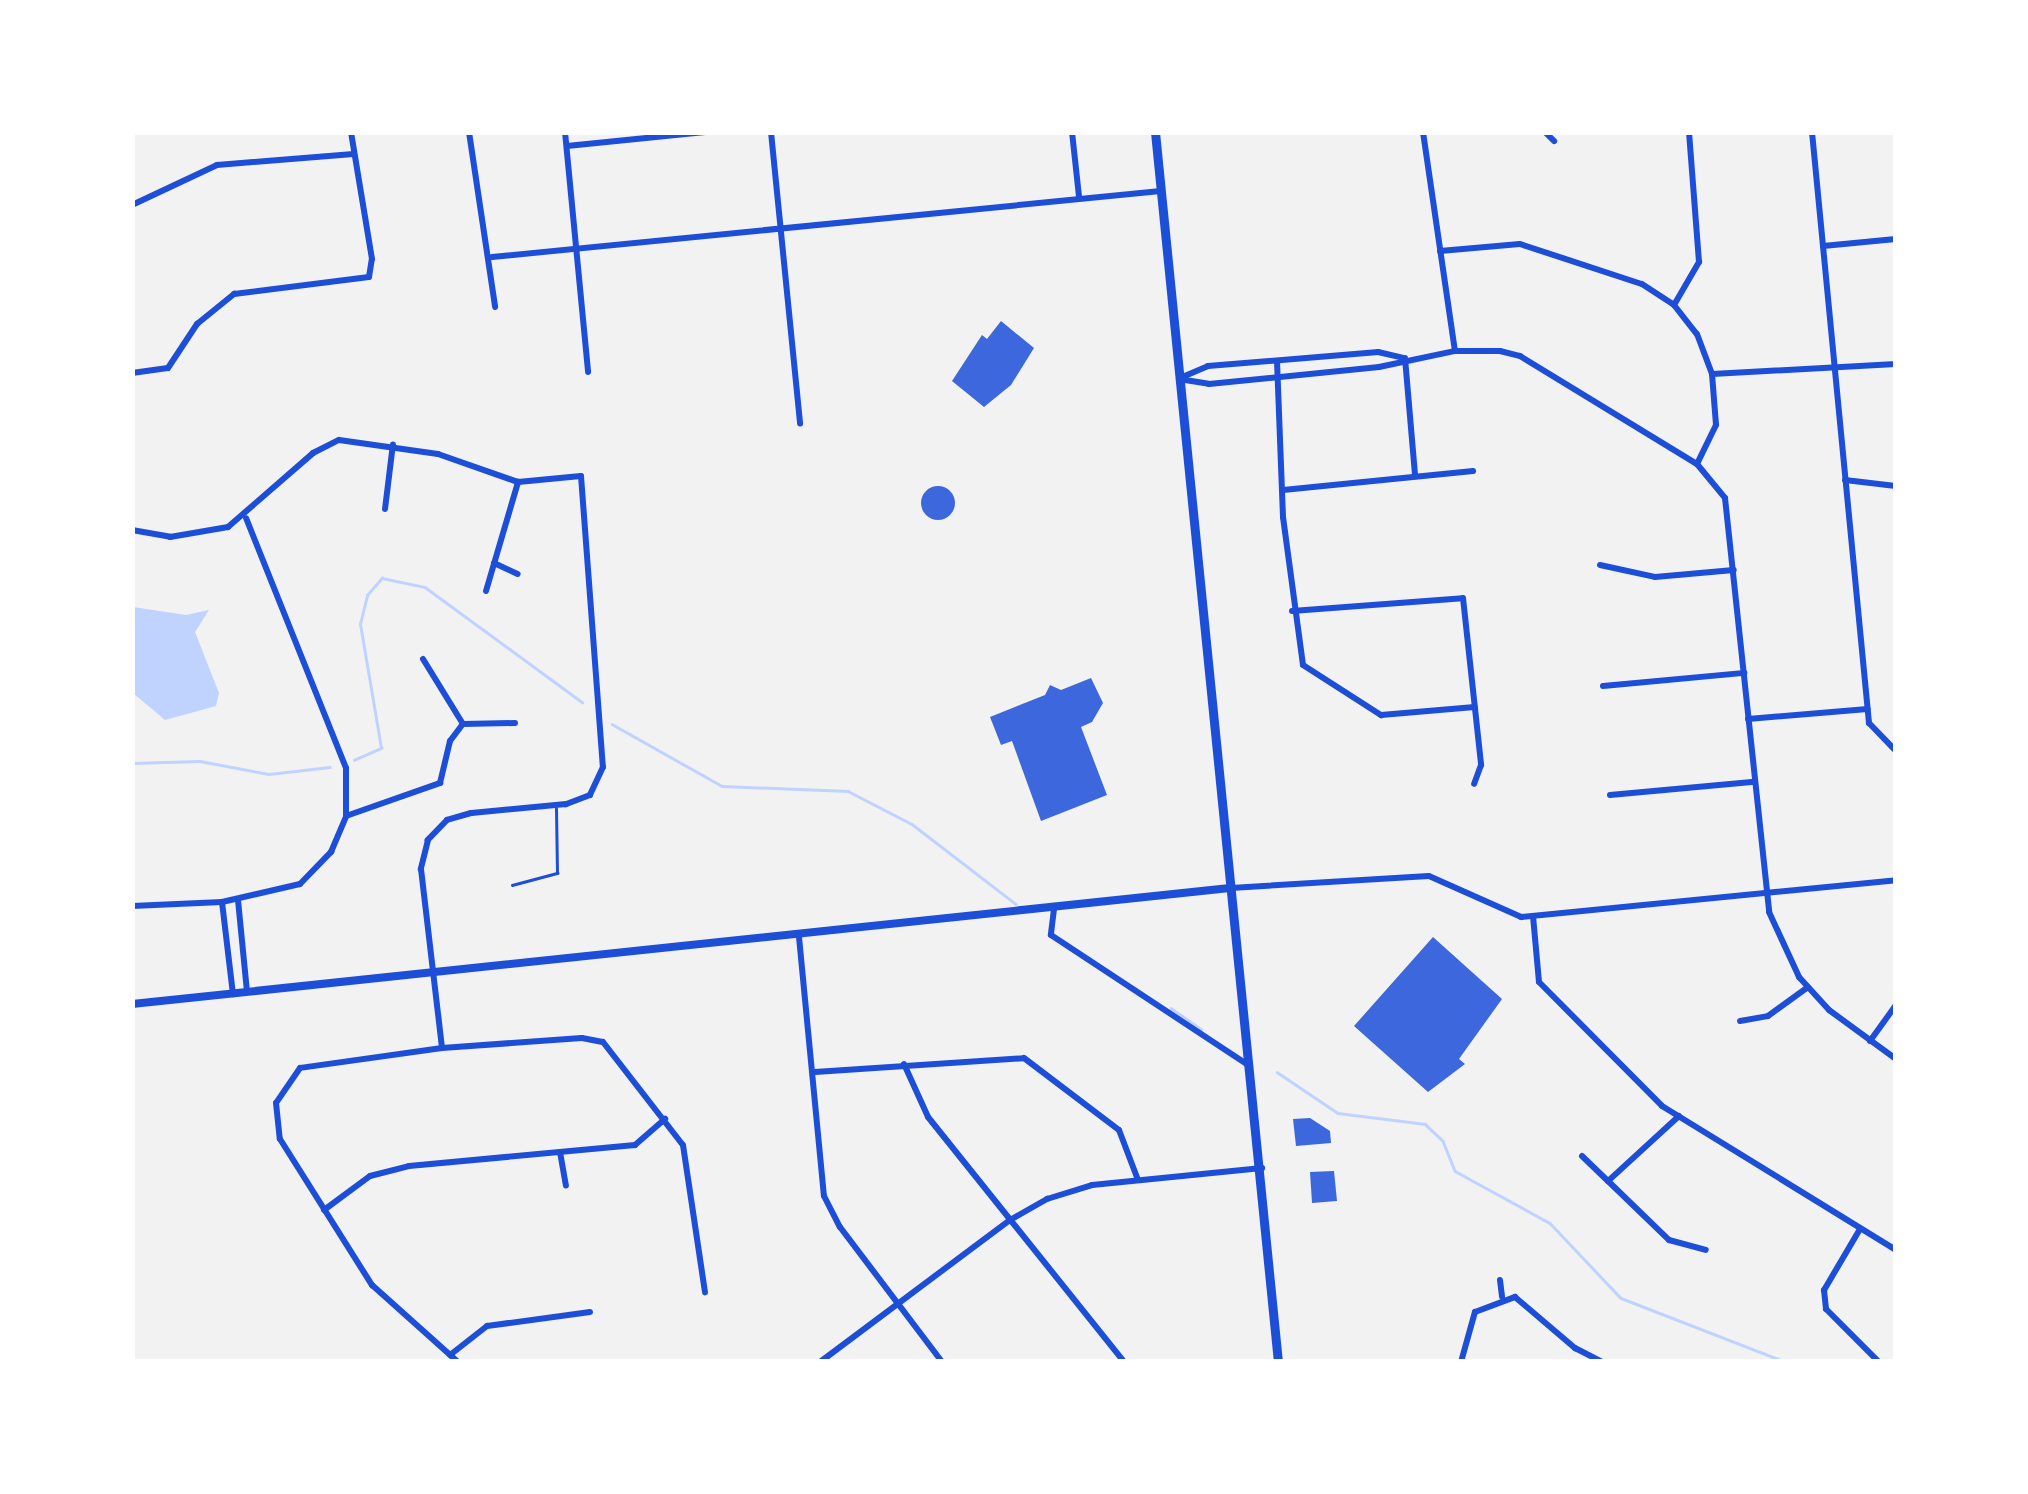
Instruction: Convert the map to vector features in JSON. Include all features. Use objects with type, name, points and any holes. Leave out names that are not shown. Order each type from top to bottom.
[{"type":"main road","points":[[1155,132],[1230,888],[1262,1168],[1278,1362]]},
{"type":"street","points":[[132,372],[168,368],[197,324],[234,294],[369,278],[372,259],[351,132]]},
{"type":"street","points":[[469,132],[492,257],[495,306]]},
{"type":"street","points":[[565,132],[588,372]]},
{"type":"street","points":[[567,146],[705,132]]},
{"type":"street","points":[[771,132],[800,424]]},
{"type":"street","points":[[1072,132],[1079,196]]},
{"type":"street","points":[[1423,132],[1455,351]]},
{"type":"street","points":[[1545,132],[1554,140]]},
{"type":"street","points":[[1674,305],[1699,262],[1690,132]]},
{"type":"street","points":[[1812,132],[1868,708],[1879,739],[1896,751]]},
{"type":"street","points":[[132,206],[217,164],[354,154]]},
{"type":"street","points":[[492,257],[782,230],[1079,196],[1161,191]]},
{"type":"street","points":[[1822,246],[1896,239]]},
{"type":"street","points":[[1440,250],[1520,244],[1642,284],[1674,305],[1696,334],[1712,374],[1716,425],[1697,464]]},
{"type":"street","points":[[1180,379],[1210,384],[1379,368],[1404,358],[1455,351],[1520,356],[1697,464],[1725,498],[1766,894],[1784,947],[1808,987],[1896,1059]]},
{"type":"street","points":[[1180,379],[1208,366],[1378,352],[1404,358]]},
{"type":"street","points":[[1404,358],[1415,474]]},
{"type":"street","points":[[1277,360],[1292,611],[1303,665],[1364,710],[1402,715],[1475,707]]},
{"type":"street","points":[[1712,374],[1834,363],[1896,364]]},
{"type":"street","points":[[132,530],[201,534],[246,518],[313,453],[338,440],[393,444],[518,482],[581,476],[602,767],[590,795],[556,805],[470,813],[447,820],[428,840],[421,869],[442,1048]]},
{"type":"street","points":[[385,509],[393,444]]},
{"type":"street","points":[[1283,490],[1472,471]]},
{"type":"street","points":[[1846,480],[1896,486]]},
{"type":"street","points":[[486,591],[518,482]]},
{"type":"street","points":[[132,906],[238,900],[300,884],[330,852],[346,816],[346,768],[246,518]]},
{"type":"street","points":[[494,563],[518,574]]},
{"type":"street","points":[[1600,564],[1655,577],[1734,570]]},
{"type":"street","points":[[1292,611],[1463,598],[1481,765],[1474,784]]},
{"type":"street","points":[[424,659],[463,724]]},
{"type":"street","points":[[1603,686],[1744,673]]},
{"type":"street","points":[[1748,719],[1868,708]]},
{"type":"street","points":[[463,724],[515,723]]},
{"type":"street","points":[[346,816],[440,783],[450,741],[463,724]]},
{"type":"street","points":[[1610,795],[1754,782]]},
{"type":"street","points":[[132,1004],[1230,888],[1429,876],[1521,917],[1896,880]]},
{"type":"street","points":[[238,900],[247,992]]},
{"type":"street","points":[[222,902],[233,994]]},
{"type":"street","points":[[1054,909],[1051,935],[1250,1066]]},
{"type":"street","points":[[1533,916],[1540,982],[1678,1116],[1896,1250]]},
{"type":"street","points":[[799,936],[824,1196],[840,1227],[942,1362]]},
{"type":"street","points":[[1740,1020],[1768,1016],[1808,987]]},
{"type":"street","points":[[1870,1041],[1896,1005]]},
{"type":"street","points":[[458,1362],[372,1285],[280,1138],[276,1103],[300,1068],[323,1061],[442,1048],[582,1038],[603,1042],[683,1145],[706,1292]]},
{"type":"street","points":[[815,1072],[1024,1058],[1119,1130],[1138,1180]]},
{"type":"street","points":[[904,1064],[928,1117],[1124,1362]]},
{"type":"street","points":[[1608,1181],[1678,1116]]},
{"type":"street","points":[[324,1210],[370,1176],[409,1166],[635,1145],[665,1118]]},
{"type":"street","points":[[560,1152],[566,1185]]},
{"type":"street","points":[[1582,1156],[1670,1240],[1706,1250]]},
{"type":"street","points":[[820,1362],[1010,1220],[1060,1194],[1138,1180],[1262,1168]]},
{"type":"street","points":[[1860,1229],[1824,1290],[1826,1308],[1880,1362]]},
{"type":"street","points":[[1500,1280],[1502,1298]]},
{"type":"street","points":[[1461,1362],[1475,1312],[1502,1298],[1526,1300],[1575,1348],[1603,1362]]},
{"type":"street","points":[[450,1355],[487,1326],[590,1312]]},
{"type":"lane","points":[[512,884],[558,873],[556,805]]},
{"type":"water","points":[[133,607],[186,615],[209,610],[195,632],[219,693],[216,706],[165,720],[133,693]]},
{"type":"building","points":[[1001,321],[1034,348],[1011,385],[984,407],[952,381],[982,335],[987,339]]},
{"type":"building","points":[[938,486],[950,491],[955,503],[950,515],[938,520],[926,515],[921,503],[926,491]]},
{"type":"building","points":[[1091,678],[1103,703],[1092,722],[1081,727],[1107,795],[1041,821],[1012,741],[1001,745],[990,717],[1045,695],[1050,685],[1061,690]]},
{"type":"building","points":[[1433,937],[1502,999],[1459,1059],[1465,1064],[1428,1092],[1354,1026]]},
{"type":"building","points":[[1310,1118],[1330,1131],[1331,1143],[1296,1146],[1293,1119]]},
{"type":"building","points":[[1334,1171],[1337,1201],[1312,1203],[1310,1172]]},
{"type":"waterway","points":[[354,760],[381,748],[360,624],[367,595],[382,578],[425,587],[582,702]]},
{"type":"waterway","points":[[612,724],[722,786],[848,791],[912,824],[1016,904]]},
{"type":"waterway","points":[[132,763],[200,761],[269,774],[330,767]]},
{"type":"waterway","points":[[1171,1008],[1201,1029]]},
{"type":"waterway","points":[[1277,1072],[1338,1113],[1425,1124],[1443,1141],[1455,1171],[1550,1223],[1621,1298],[1786,1362]]}]
